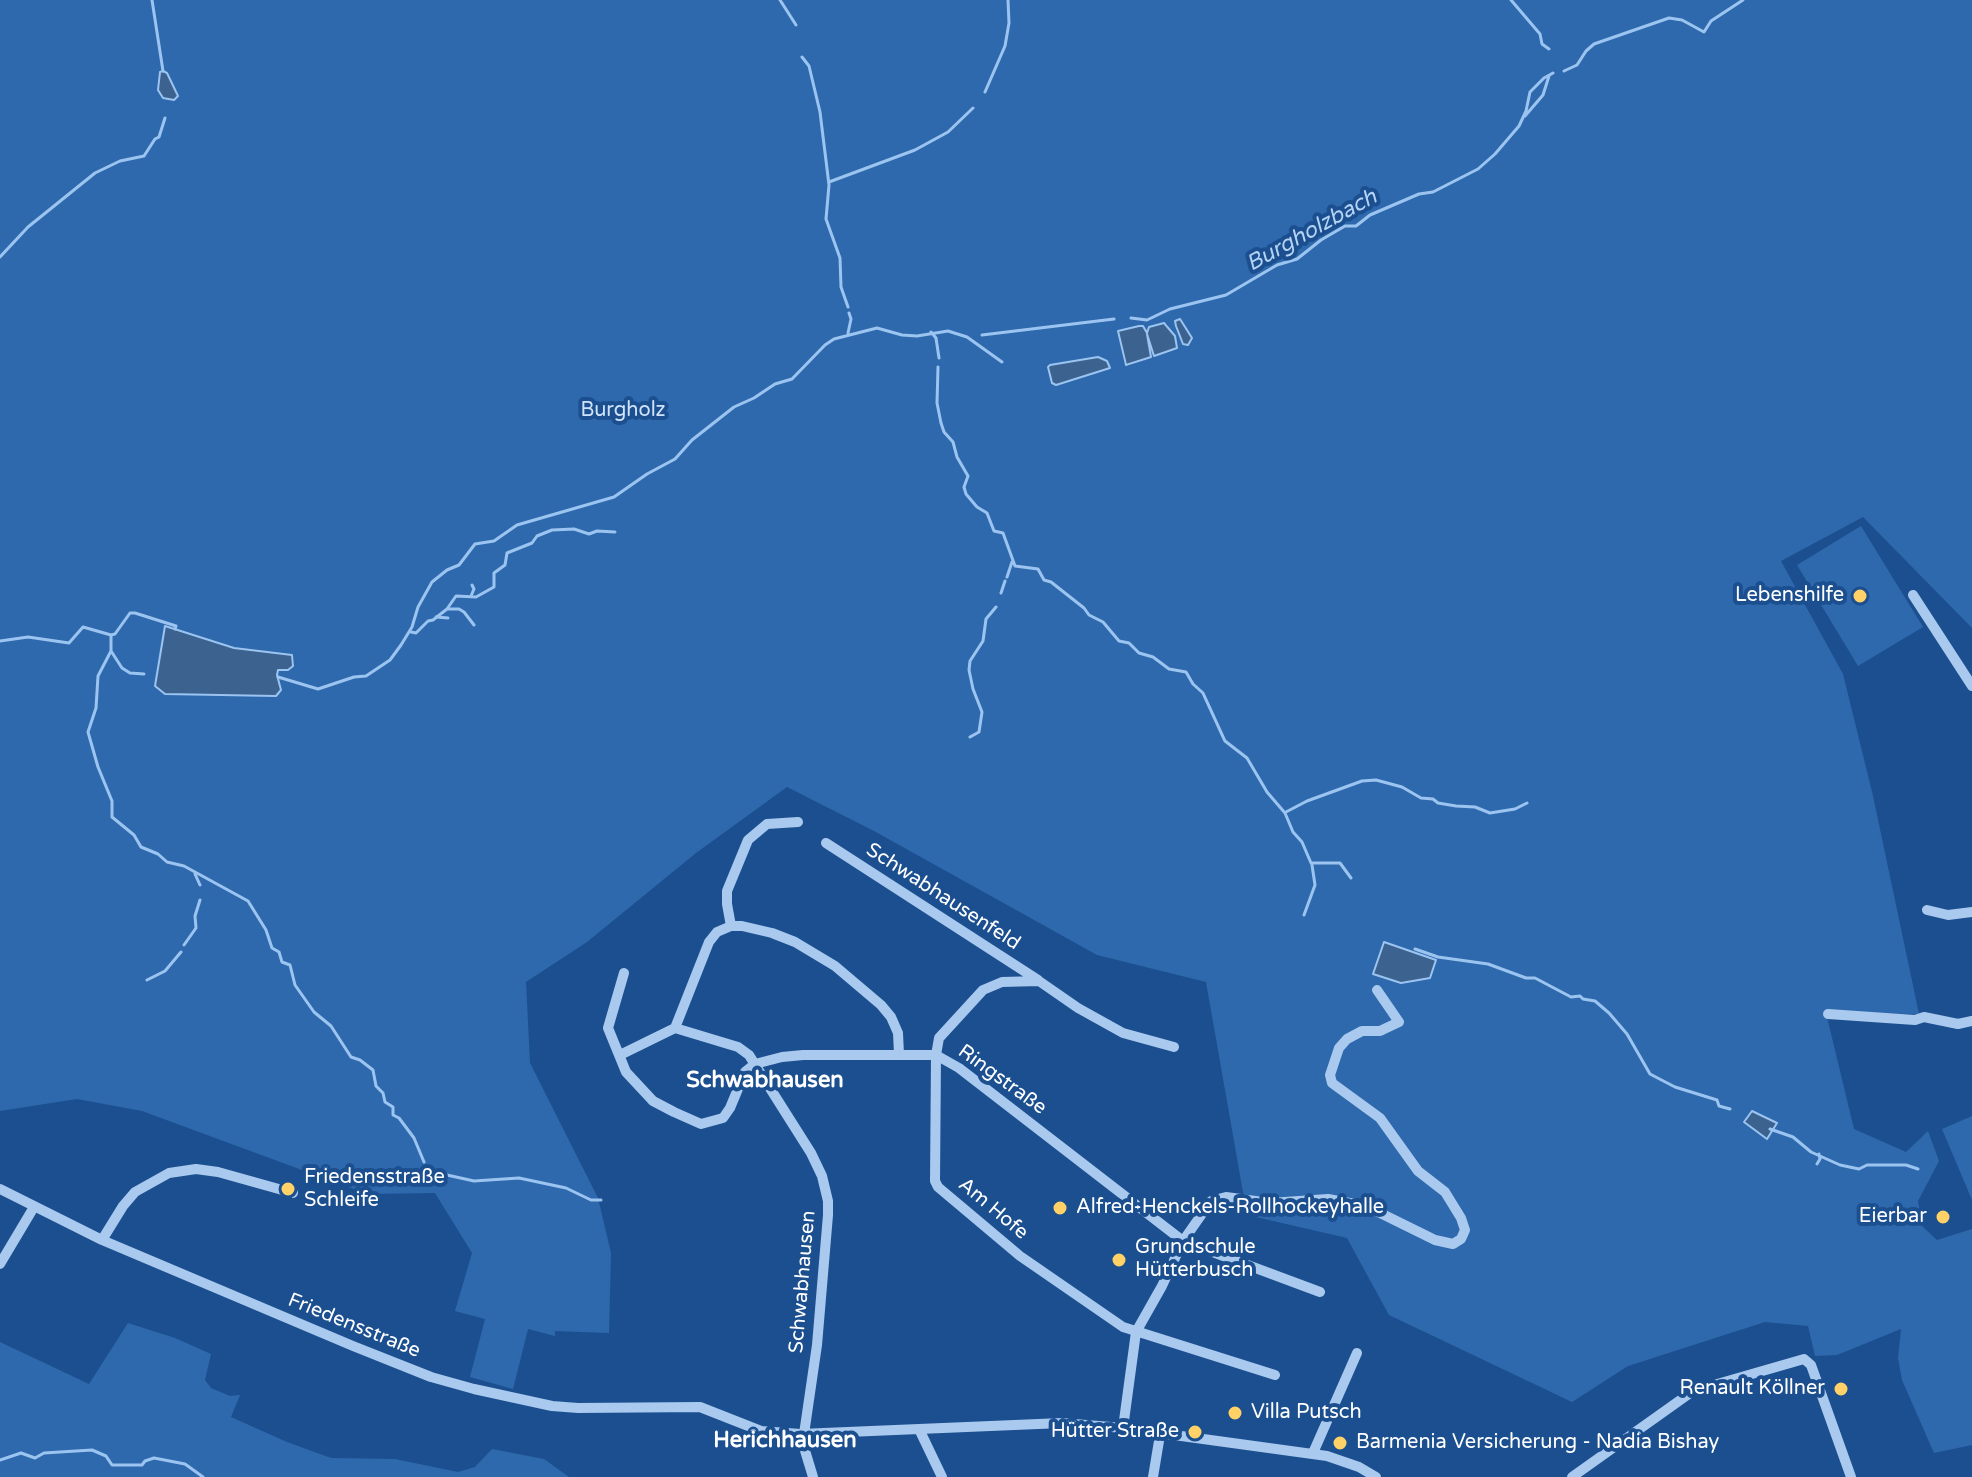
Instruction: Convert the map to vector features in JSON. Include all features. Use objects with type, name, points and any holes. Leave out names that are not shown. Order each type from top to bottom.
[{"type":"street","points":[[1913,595],[1972,686]]},
{"type":"street","points":[[731,926],[727,891],[748,840],[767,824],[798,822]]},
{"type":"street","name":"Schwabhausenfeld","points":[[826,843],[1078,1008],[1123,1033],[1174,1047]]},
{"type":"street","points":[[1927,910],[1948,915],[1972,912]]},
{"type":"street","points":[[620,1055],[675,1028],[709,942],[717,932],[731,926],[753,927],[772,933],[835,966],[891,1017],[898,1033],[899,1054]]},
{"type":"street","points":[[624,973],[608,1023],[626,1072],[653,1101],[701,1124],[711,1123],[727,1114],[745,1072],[755,1064]]},
{"type":"street","name":"Schwabhausenfeld","points":[[936,1055],[939,1038],[983,990],[1002,982],[1039,981]]},
{"type":"street","points":[[1123,1428],[1136,1332],[1183,1241],[1207,1204],[1226,1197],[1270,1203],[1328,1199],[1366,1206],[1435,1240],[1453,1244],[1461,1239],[1465,1230],[1461,1218],[1445,1192],[1418,1171],[1380,1118],[1332,1083],[1330,1075],[1339,1048],[1347,1039],[1362,1031],[1380,1031],[1399,1022],[1377,990]]},
{"type":"street","points":[[1828,1014],[1915,1020],[1924,1017],[1958,1024],[1972,1021]]},
{"type":"street","name":"Schwabhausen","points":[[675,1028],[738,1047],[749,1055],[811,1153],[822,1176],[828,1201],[817,1345],[802,1434]]},
{"type":"street","name":"Ringstraße","points":[[755,1064],[803,1055],[936,1055],[959,1068],[1183,1241],[1320,1292]]},
{"type":"street","name":"Am Hofe","points":[[936,1055],[935,1181],[938,1187],[1020,1256],[1123,1327],[1275,1375]]},
{"type":"street","points":[[102,1240],[135,1192],[169,1173],[186,1169],[218,1172],[293,1193]]},
{"type":"street","name":"Friedensstraße","points":[[0,1189],[102,1240],[431,1377],[552,1406],[700,1407],[761,1431],[802,1434]]},
{"type":"street","points":[[0,1264],[34,1207]]},
{"type":"street","points":[[1313,1453],[1357,1353]]},
{"type":"street","points":[[1572,1477],[1693,1391],[1804,1359],[1811,1365],[1851,1477]]},
{"type":"street","points":[[813,1477],[802,1434],[1062,1423],[1313,1453],[1345,1461],[1376,1477]]},
{"type":"street","points":[[919,1429],[942,1477]]},
{"type":"street","points":[[1153,1477],[1160,1435]]},
{"type":"green space","name":"Burgholz","points":[[0,0],[1972,0],[1972,628],[1863,517],[1781,561],[1843,674],[1873,796],[1919,1014],[1826,1013],[1854,1129],[1906,1152],[1928,1131],[1939,1161],[1918,1201],[1923,1227],[1937,1240],[1972,1229],[1972,1445],[1934,1453],[1902,1380],[1898,1358],[1901,1329],[1837,1355],[1815,1356],[1808,1326],[1765,1322],[1628,1366],[1572,1402],[1389,1315],[1347,1238],[1247,1215],[1206,982],[1097,955],[874,831],[787,787],[696,853],[587,942],[526,982],[530,1063],[598,1198],[611,1253],[609,1333],[555,1331],[555,1336],[528,1329],[513,1389],[470,1377],[485,1319],[455,1311],[472,1253],[435,1193],[367,1194],[142,1111],[77,1099],[0,1111]],"holes":[[[1157,324],[1167,324],[1175,336],[1177,348],[1155,356],[1147,331]],[[1118,332],[1144,360],[1128,366],[1124,363]],[[166,626],[234,648],[293,657],[294,664],[278,670],[263,695],[165,694],[157,670]]]},
{"type":"green space","name":"Lebenshilfe","points":[[1861,526],[1923,627],[1858,666],[1797,565]]},
{"type":"green space","points":[[1972,1116],[1972,1200],[1942,1129]]},
{"type":"green space","points":[[128,1323],[211,1354],[205,1380],[211,1388],[230,1396],[240,1395],[231,1417],[331,1458],[395,1459],[458,1472],[475,1467],[492,1449],[544,1459],[569,1477],[0,1477],[0,1342],[89,1384]]},
{"type":"shaded area","points":[[160,72],[167,73],[178,96],[174,100],[163,98],[158,90]]},
{"type":"shaded area","points":[[1180,319],[1192,338],[1188,345],[1183,344],[1176,326],[1175,321]]},
{"type":"shaded area","points":[[1164,323],[1175,336],[1177,348],[1154,356],[1147,334],[1151,357],[1126,365],[1118,331],[1143,326],[1147,333],[1149,327]]},
{"type":"shaded area","points":[[1098,357],[1107,361],[1110,368],[1056,385],[1052,383],[1050,365]]},
{"type":"shaded area","points":[[165,626],[234,648],[292,655],[293,666],[288,670],[278,670],[281,690],[276,696],[165,694],[155,686]]},
{"type":"shaded area","points":[[1384,942],[1436,960],[1430,978],[1401,983],[1373,974]]},
{"type":"shaded area","points":[[1752,1111],[1777,1123],[1767,1139],[1744,1122]]},
{"type":"waterway","points":[[152,0],[163,71]]},
{"type":"waterway","points":[[780,0],[796,25]]},
{"type":"waterway","points":[[985,92],[1005,46],[1009,23],[1008,0]]},
{"type":"waterway","points":[[1511,0],[1540,34],[1542,44],[1549,49]]},
{"type":"waterway","name":"Burgholzbach","points":[[1564,71],[1577,65],[1594,44],[1669,18],[1682,20],[1704,32],[1711,21],[1743,0]]},
{"type":"waterway","points":[[802,57],[809,66],[820,112],[829,185],[826,219],[840,258],[841,287],[848,307]]},
{"type":"waterway","name":"Burgholzbach","points":[[1131,318],[1147,320],[1170,309],[1226,295],[1277,265],[1297,259],[1345,226],[1356,226],[1370,215],[1419,194],[1433,192],[1478,169],[1519,126],[1530,92],[1553,73]]},
{"type":"waterway","points":[[1525,116],[1543,95],[1549,76]]},
{"type":"waterway","points":[[829,182],[915,150],[948,132],[973,108]]},
{"type":"waterway","points":[[0,257],[28,227],[95,173],[120,161],[144,156],[159,137],[165,118]]},
{"type":"waterway","points":[[848,333],[849,313]]},
{"type":"waterway","name":"Burgholzbach","points":[[982,335],[1114,319]]},
{"type":"waterway","name":"Burgholzbach","points":[[278,677],[318,689],[366,676],[390,660],[401,645],[432,582],[459,565],[475,544],[494,541],[517,525],[614,497],[675,459],[692,440],[734,407],[775,384],[792,379],[834,339],[877,328],[917,336],[948,331],[967,337],[1002,362]]},
{"type":"waterway","points":[[931,332],[936,338],[939,358]]},
{"type":"waterway","points":[[938,367],[937,403],[941,423],[968,476],[964,487],[966,494],[987,513],[994,531],[1003,533],[1015,566],[1038,569],[1044,580],[1051,582],[1089,615],[1103,622],[1119,641],[1129,643],[1139,653],[1153,657],[1169,669],[1186,672],[1203,693],[1225,741],[1247,758],[1267,792],[1285,813],[1311,863],[1340,863],[1351,878]]},
{"type":"waterway","points":[[411,632],[416,633],[447,609],[456,596],[476,597],[494,587],[494,573],[505,565],[507,553],[532,543],[537,536],[552,530],[574,529],[589,534],[615,532]]},
{"type":"waterway","points":[[1007,577],[1012,562]]},
{"type":"waterway","points":[[1001,593],[1005,581]]},
{"type":"waterway","points":[[471,596],[472,585]]},
{"type":"waterway","points":[[970,737],[979,732],[982,712],[973,689],[970,661],[983,641],[986,619],[996,607]]},
{"type":"waterway","points":[[449,609],[464,612],[474,625]]},
{"type":"waterway","name":"Burgholzbach","points":[[0,641],[28,637],[69,643],[83,627],[111,635],[130,613],[176,626],[175,629]]},
{"type":"waterway","points":[[436,617],[448,618]]},
{"type":"waterway","points":[[111,635],[111,651],[98,676],[96,708],[88,732],[112,801],[112,817],[134,835],[141,847],[158,854],[167,862],[184,866],[248,901],[266,930],[272,948],[279,952],[282,962],[290,965],[295,985],[314,1012],[331,1026],[351,1057],[373,1070],[376,1086],[383,1093],[385,1102],[393,1107],[393,1115],[399,1118],[414,1138],[424,1162]]},
{"type":"waterway","points":[[111,651],[122,668],[130,673],[144,674]]},
{"type":"waterway","points":[[1286,812],[1362,781],[1376,780],[1402,787],[1438,803],[1475,807],[1490,813],[1515,809],[1527,803]]},
{"type":"waterway","points":[[1304,915],[1315,885],[1312,865]]},
{"type":"waterway","points":[[195,874],[200,885]]},
{"type":"waterway","points":[[184,945],[196,928],[195,916],[200,900]]},
{"type":"waterway","points":[[1415,949],[1438,957],[1488,964],[1526,978],[1535,978],[1571,997],[1580,996],[1595,1001],[1627,1034],[1650,1074],[1675,1087],[1717,1100],[1719,1106],[1730,1109]]},
{"type":"waterway","points":[[147,980],[165,971],[181,952]]},
{"type":"waterway","points":[[1770,1129],[1793,1137],[1811,1152],[1840,1165],[1859,1169],[1867,1165],[1906,1165],[1918,1169]]},
{"type":"waterway","points":[[1817,1164],[1819,1154]]},
{"type":"waterway","points":[[436,1177],[447,1175],[474,1181],[519,1178],[566,1188],[591,1200],[601,1200]]},
{"type":"waterway","points":[[0,1460],[21,1453],[35,1458],[44,1453],[92,1450],[106,1456],[112,1465],[142,1465],[154,1458],[185,1464],[203,1477]]},
{"type":"place","name":"Lebenshilfe","points":[[1860,596]]},
{"type":"place","name":"Friedensstraße Schleife","points":[[288,1189]]},
{"type":"place","name":"Alfred-Henckels-Rollhockeyhalle","points":[[1060,1208]]},
{"type":"place","name":"Eierbar","points":[[1943,1217]]},
{"type":"place","name":"Grundschule Hütterbusch","points":[[1119,1260]]},
{"type":"place","name":"Renault Köllner","points":[[1841,1389]]},
{"type":"place","name":"Villa Putsch","points":[[1235,1413]]},
{"type":"place","name":"Hütter Straße","points":[[1195,1432]]},
{"type":"place","name":"Barmenia Versicherung - Nadia Bishay","points":[[1340,1443]]},
{"type":"district","name":"Schwabhausen","points":[[765,1081]]},
{"type":"district","name":"Herichhausen","points":[[785,1441]]}]
